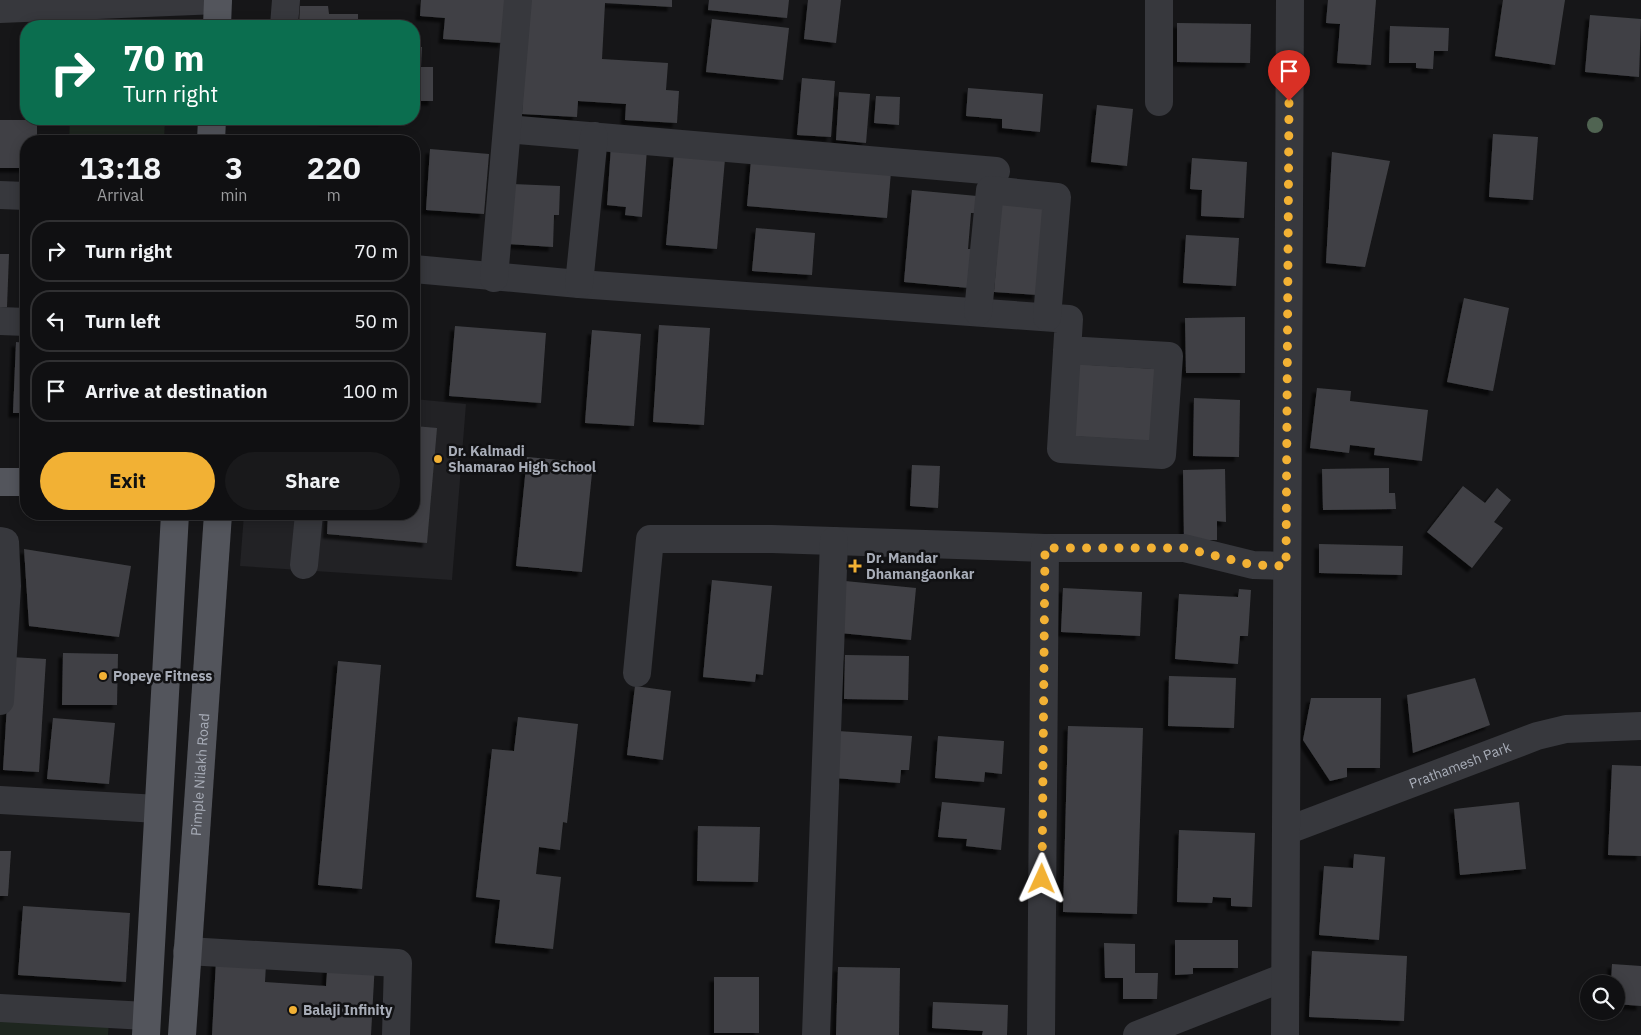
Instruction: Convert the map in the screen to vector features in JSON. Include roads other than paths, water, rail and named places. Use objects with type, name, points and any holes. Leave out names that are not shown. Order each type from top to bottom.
[{"type":"main road","points":[[217,20],[218,0]]},
{"type":"main road","points":[[0,482],[20,482]]},
{"type":"main road","points":[[146,1026],[175,520]]},
{"type":"main road","name":"Pimple Nilakh Road","points":[[182,1035],[218,520]]},
{"type":"street","points":[[0,9],[218,0]]},
{"type":"street","points":[[284,20],[286,0]]},
{"type":"street","points":[[494,278],[518,0]]},
{"type":"street","points":[[1159,0],[1159,102]]},
{"type":"street","points":[[1285,1035],[1290,0]]},
{"type":"street","points":[[506,128],[996,170]]},
{"type":"street","points":[[579,284],[594,136]]},
{"type":"street","points":[[978,312],[990,190],[1057,197],[1047,317]]},
{"type":"street","points":[[0,195],[20,196]]},
{"type":"street","points":[[420,271],[494,278],[1069,319],[1067,350],[1061,449],[1162,455],[1169,356],[1067,350]]},
{"type":"street","points":[[0,322],[20,322]]},
{"type":"street","points":[[304,565],[308,520]]},
{"type":"street","points":[[637,673],[650,538],[834,541],[1045,548],[1184,548],[1253,565],[1286,566]]},
{"type":"street","points":[[0,541],[4,542],[7,586],[0,701]]},
{"type":"street","points":[[816,1035],[834,541]]},
{"type":"street","points":[[1041,1035],[1045,548]]},
{"type":"street","name":"Prathamesh Park","points":[[1286,830],[1537,736],[1566,730],[1641,726]]},
{"type":"street","points":[[0,800],[158,809]]},
{"type":"street","points":[[187,952],[398,963],[396,1035]]},
{"type":"street","points":[[1137,1035],[1285,978]]},
{"type":"street","points":[[0,1008],[146,1026]]},
{"type":"place","name":"Dr. Kalmadi Shamarao High School","points":[[438,459]]},
{"type":"place","name":"Dr. Mandar Dhamangaonkar","points":[[855,566]]},
{"type":"place","name":"Popeye Fitness","points":[[103,676]]},
{"type":"place","name":"Balaji Infinity","points":[[293,1010]]}]
